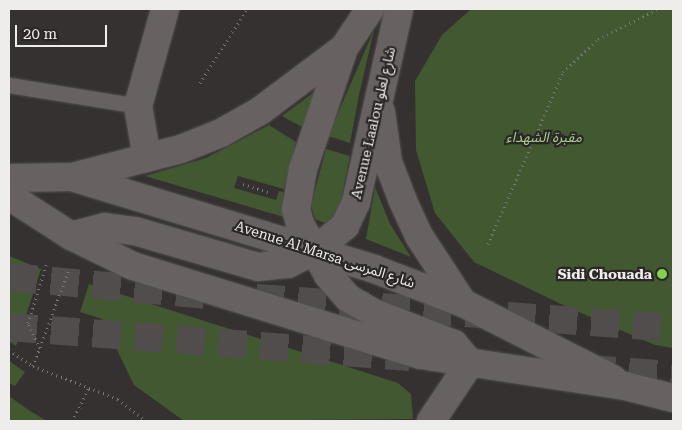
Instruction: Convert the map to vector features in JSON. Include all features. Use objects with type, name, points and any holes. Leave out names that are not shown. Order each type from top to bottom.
[{"type":"street","points":[[147,158],[138,106],[165,9]]},
{"type":"street","points":[[370,9],[344,48],[298,192],[298,216],[314,251],[337,287],[360,306],[454,344],[470,363],[431,421]]},
{"type":"street","name":"Avenue Laalou شارع لعلو","points":[[71,236],[105,227],[135,231],[258,267],[288,264],[314,251],[335,236],[351,214],[399,9]]},
{"type":"street","points":[[72,177],[147,158],[221,132],[260,111],[344,48]]},
{"type":"street","points":[[379,98],[388,162],[402,199],[423,243],[463,303]]},
{"type":"street","name":"Avenue Al Marsa شارع المرسى","points":[[9,178],[72,177],[314,251],[463,303],[625,386]]},
{"type":"street","name":"Avenue Al Marsa شارع المرسى","points":[[9,196],[71,236],[133,266],[421,355],[625,386],[673,398]]},
{"type":"lane","points":[[9,85],[138,106]]},
{"type":"path","points":[[200,83],[247,9]]},
{"type":"path","points":[[488,244],[563,72],[598,38],[658,9]]},
{"type":"path","points":[[243,184],[268,193]]},
{"type":"path","points":[[40,348],[28,322],[47,262]]},
{"type":"path","points":[[33,366],[69,269]]},
{"type":"path","points":[[9,350],[33,366],[90,386],[118,400],[146,421]]},
{"type":"path","points":[[72,421],[90,386]]},
{"type":"green space","name":"مقبرة الشهداء","points":[[471,9],[673,9],[673,348],[655,345],[563,305],[474,262],[435,213],[416,150],[415,81],[442,35]]},
{"type":"green space","points":[[374,30],[350,143],[328,136]]},
{"type":"green space","points":[[317,90],[302,127],[282,116]]},
{"type":"green space","points":[[269,125],[296,142],[284,189],[238,176],[234,188],[276,200],[279,191],[283,192],[284,217],[145,176],[206,158]]},
{"type":"green space","points":[[326,149],[350,156],[340,205],[335,217],[325,223],[315,219],[311,205]]},
{"type":"green space","points":[[375,187],[390,224],[411,257],[366,239]]},
{"type":"green space","points":[[9,256],[41,269],[16,346],[9,341]]},
{"type":"green space","points":[[89,284],[398,383],[411,394],[413,419],[184,421],[134,385],[102,319],[80,312]]},
{"type":"green space","points":[[9,361],[25,372],[15,386],[9,383]]},
{"type":"green space","points":[[9,396],[30,411],[47,421],[9,421]]},
{"type":"tunnel","points":[[9,277],[208,295]]},
{"type":"tunnel","points":[[256,298],[673,328]]},
{"type":"tunnel","points":[[9,327],[410,357]]},
{"type":"tunnel","points":[[587,369],[673,375]]},
{"type":"place","name":"Sidi Chouada","points":[[662,274]]}]
